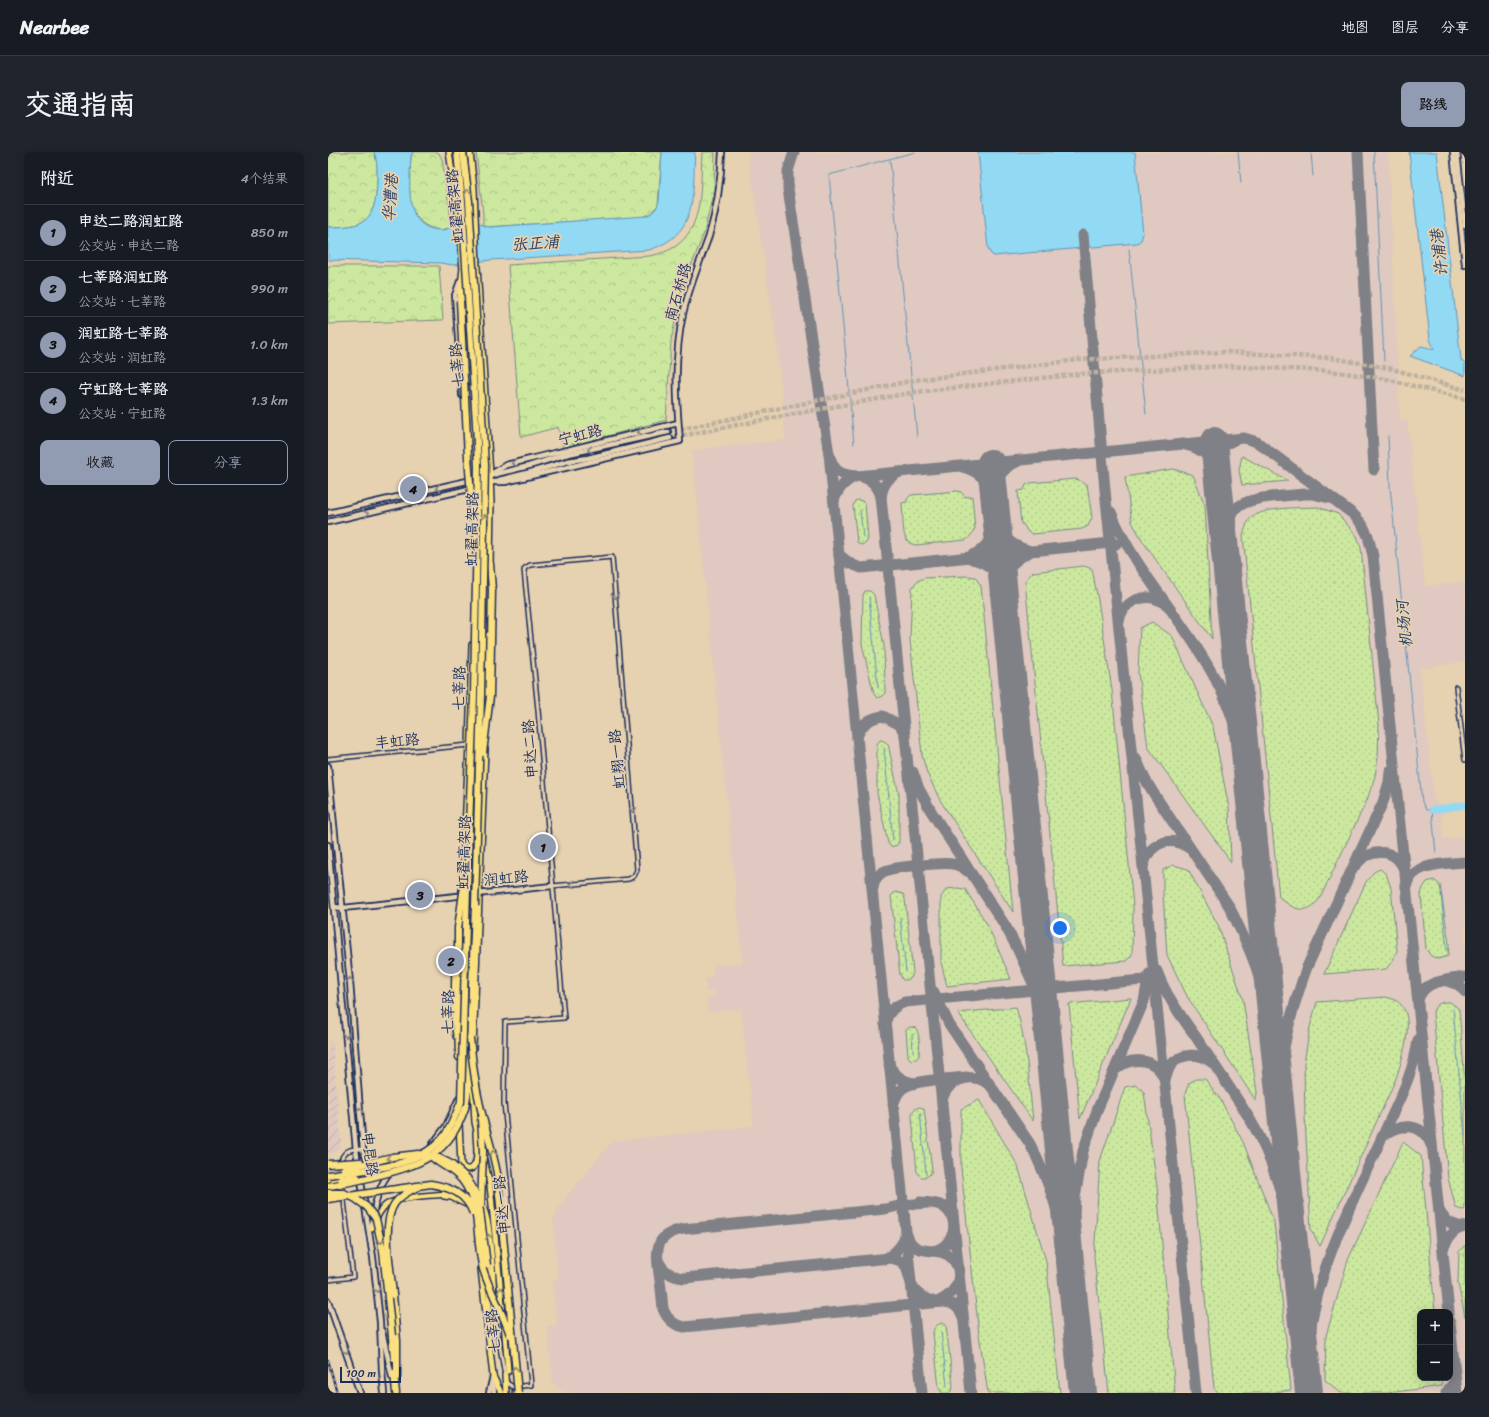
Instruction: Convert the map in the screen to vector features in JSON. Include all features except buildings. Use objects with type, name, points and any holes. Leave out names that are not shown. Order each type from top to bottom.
[{"type":"highway","name":"虹翟高架路","points":[[457,152],[462,202],[478,466],[474,695],[468,853]]},
{"type":"highway","name":"虹翟高架路","points":[[463,152],[469,209],[485,465],[479,775],[470,1038]]},
{"type":"highway","points":[[463,270],[460,301],[468,457],[476,557]]},
{"type":"highway","points":[[479,775],[486,734],[490,696],[492,589],[490,564]]},
{"type":"highway","points":[[459,1057],[458,928],[468,853]]},
{"type":"highway","points":[[328,1174],[408,1162],[430,1150],[444,1136],[454,1121],[461,1102],[468,853]]},
{"type":"highway","points":[[470,1038],[482,1134],[480,1211]]},
{"type":"highway","points":[[328,1186],[411,1167],[425,1160],[439,1150],[452,1136],[460,1123],[465,1108],[468,1090],[470,1038]]},
{"type":"highway","points":[[478,1097],[493,1152],[497,1174],[517,1391]]},
{"type":"highway","points":[[328,1171],[404,1155],[418,1154],[439,1158],[451,1164],[467,1178],[476,1194],[480,1211],[487,1265]]},
{"type":"highway","points":[[433,1158],[450,1169],[462,1180],[472,1196],[476,1212],[483,1269],[505,1320],[513,1345]]},
{"type":"highway","points":[[328,1164],[374,1161]]},
{"type":"highway","points":[[328,1181],[387,1173]]},
{"type":"highway","points":[[328,1199],[421,1185],[431,1184],[443,1186],[454,1190],[465,1199],[472,1209],[477,1224]]},
{"type":"highway","points":[[397,1378],[397,1341],[387,1229],[389,1216],[395,1203],[405,1194],[421,1185]]},
{"type":"highway","points":[[328,1192],[344,1193],[356,1199],[367,1207],[376,1219],[383,1251],[392,1336],[396,1393]]},
{"type":"highway","points":[[394,1363],[397,1378]]},
{"type":"main road","name":"七莘路","points":[[449,152],[460,225],[477,487],[469,745],[461,894],[456,926],[454,1019],[459,1057],[461,1165],[468,1170],[473,1168],[477,1163],[473,1072],[492,502],[477,267],[474,188],[470,152]]},
{"type":"main road","name":"南石桥路","points":[[680,441],[676,368],[680,331],[691,284],[714,216],[720,182],[722,152]]},
{"type":"main road","points":[[1453,152],[1465,265]]},
{"type":"main road","points":[[1457,152],[1465,225]]},
{"type":"main road","points":[[463,270],[455,295],[468,481]]},
{"type":"main road","name":"宁虹路","points":[[490,476],[506,465],[678,423]]},
{"type":"main road","name":"宁虹路","points":[[328,514],[490,476],[564,455],[668,432]]},
{"type":"main road","name":"宁虹路","points":[[328,522],[477,487],[490,482],[531,472],[553,464],[588,458],[670,438]]},
{"type":"main road","name":"宁虹路","points":[[490,482],[505,482],[680,441]]},
{"type":"main road","points":[[553,464],[582,464]]},
{"type":"main road","points":[[469,745],[485,744]]},
{"type":"main road","name":"申昆路","points":[[328,766],[350,982],[363,1149]]},
{"type":"main road","name":"申昆路","points":[[328,845],[356,1150],[373,1257],[380,1322],[384,1393]]},
{"type":"main road","name":"润虹路","points":[[343,908],[480,892],[552,886]]},
{"type":"main road","points":[[334,907],[343,908]]},
{"type":"main road","points":[[334,913],[343,908]]},
{"type":"main road","points":[[373,1257],[373,1212],[384,1181],[393,1170],[419,1157],[433,1144],[446,1126],[459,1098]]},
{"type":"main road","name":"七莘路","points":[[475,1122],[490,1185],[507,1373],[507,1393]]},
{"type":"main road","points":[[363,1149],[364,1155],[368,1160],[376,1165],[390,1166],[406,1163]]},
{"type":"main road","points":[[372,1228],[379,1213],[385,1205],[394,1200],[449,1193],[472,1196],[480,1201],[485,1210],[488,1222],[493,1273],[495,1318]]},
{"type":"main road","points":[[433,1195],[451,1197],[467,1204],[472,1212],[476,1224],[494,1393]]},
{"type":"main road","points":[[487,1265],[489,1297],[488,1326]]},
{"type":"main road","points":[[489,1297],[495,1318]]},
{"type":"main road","points":[[328,1301],[360,1393]]},
{"type":"main road","name":"申昆路","points":[[380,1322],[396,1393]]},
{"type":"main road","points":[[489,1393],[493,1376]]},
{"type":"main road","points":[[493,1376],[501,1393]]},
{"type":"main road","points":[[396,1393],[397,1378]]},
{"type":"street","name":"虹翔一路","points":[[552,886],[629,879],[634,876],[637,870],[612,558]]},
{"type":"street","name":"申达二路","points":[[505,1022],[564,1018],[538,710],[524,570],[530,565],[612,558]]},
{"type":"street","points":[[1456,687],[1465,760]]},
{"type":"street","name":"丰虹路","points":[[328,759],[469,745]]},
{"type":"street","name":"申达一路","points":[[505,1022],[504,1103],[531,1385],[517,1391]]},
{"type":"street","points":[[328,1280],[353,1277],[340,1162],[344,1154],[349,1150],[363,1149]]},
{"type":"street","points":[[495,1318],[507,1373],[507,1393]]},
{"type":"street","points":[[507,1384],[513,1386],[517,1391]]},
{"type":"shaded area","points":[[750,152],[1388,152],[1400,420],[1407,420],[1425,586],[1465,582],[1465,661],[1420,669],[1434,800],[1439,806],[1441,806],[1443,839],[1465,837],[1465,1393],[565,1393],[553,1383],[547,1326],[557,1325],[552,1279],[558,1279],[553,1220],[560,1205],[612,1141],[754,1126],[741,1009],[708,1012],[707,998],[715,997],[714,991],[706,992],[705,978],[714,977],[713,965],[743,963],[692,450],[786,440],[776,337],[748,154]]},
{"type":"shaded area","points":[[332,1041],[341,1141],[339,1148],[334,1153],[328,1155],[328,1042]]},
{"type":"green space","points":[[328,152],[374,152],[377,168],[376,196],[374,206],[366,220],[351,226],[328,227]]},
{"type":"green space","points":[[413,152],[438,152],[442,159],[452,226],[442,230],[436,230],[422,223],[416,215],[412,207],[409,187],[411,156]]},
{"type":"green space","points":[[476,152],[662,152],[658,205],[650,214],[642,217],[486,227],[483,225]]},
{"type":"green space","points":[[702,152],[715,152],[714,189],[704,233],[681,292],[671,341],[666,420],[563,448],[558,427],[521,437],[508,265],[649,256],[667,251],[681,242],[690,231],[696,218],[701,186]]},
{"type":"green space","points":[[328,266],[439,266],[443,320],[328,324]]},
{"type":"green space","points":[[1242,456],[1288,481],[1242,485],[1239,470]]},
{"type":"green space","points":[[1173,469],[1193,475],[1205,505],[1212,639],[1144,543],[1132,522],[1125,477]]},
{"type":"green space","points":[[1075,479],[1087,484],[1092,518],[1088,526],[1082,529],[1033,534],[1028,532],[1023,524],[1021,524],[1018,491],[1024,490],[1026,485],[1030,483]]},
{"type":"green space","points":[[958,491],[965,497],[972,496],[975,529],[969,538],[966,540],[916,545],[908,542],[905,538],[903,529],[902,503],[907,502],[907,499],[911,495]]},
{"type":"green space","points":[[858,500],[865,504],[868,539],[866,543],[861,545],[857,542],[853,506],[855,501]]},
{"type":"green space","points":[[1318,507],[1338,514],[1357,536],[1361,548],[1379,725],[1378,757],[1375,776],[1367,800],[1322,894],[1313,906],[1308,909],[1302,909],[1291,906],[1279,897],[1243,535],[1249,520],[1262,512],[1291,508]]},
{"type":"green space","points":[[1084,566],[1092,569],[1112,690],[1133,906],[1132,955],[1126,961],[1063,966],[1025,581],[1033,572]]},
{"type":"green space","points":[[975,577],[981,586],[1013,912],[940,800],[927,773],[922,755],[910,640],[912,588],[917,581],[925,578]]},
{"type":"green space","points":[[865,591],[870,591],[874,595],[884,646],[885,693],[877,698],[874,694],[862,644],[863,595]]},
{"type":"green space","points":[[1152,622],[1172,636],[1213,727],[1229,808],[1231,862],[1148,747],[1138,673],[1140,628]]},
{"type":"green space","points":[[880,740],[888,744],[899,795],[899,842],[897,845],[891,847],[888,843],[877,793],[877,744]]},
{"type":"green space","points":[[1173,865],[1188,869],[1218,925],[1243,1000],[1257,1092],[1256,1101],[1188,998],[1167,955],[1163,870]]},
{"type":"green space","points":[[1380,869],[1386,874],[1391,888],[1397,951],[1393,960],[1386,969],[1324,974],[1366,882],[1374,872]]},
{"type":"green space","points":[[1434,880],[1440,885],[1449,944],[1448,956],[1438,959],[1431,956],[1426,949],[1421,894],[1427,882]]},
{"type":"green space","points":[[947,889],[965,889],[987,924],[1011,979],[947,986],[941,962],[941,897]]},
{"type":"green space","points":[[895,892],[903,894],[905,899],[913,973],[911,978],[907,980],[903,980],[900,975],[891,896]]},
{"type":"green space","points":[[1386,997],[1399,1002],[1406,1013],[1406,1043],[1395,1081],[1320,1246],[1311,1230],[1305,1117],[1304,1063],[1310,1027],[1317,1002]]},
{"type":"green space","points":[[1131,998],[1080,1119],[1069,1004]]},
{"type":"green space","points":[[1450,1002],[1459,1009],[1465,1083],[1465,1209],[1463,1210],[1456,1208],[1448,1178],[1433,1012],[1439,1004]]},
{"type":"green space","points":[[1016,1007],[1025,1049],[1033,1121],[958,1013]]},
{"type":"green space","points":[[910,1027],[916,1028],[920,1046],[919,1056],[916,1059],[911,1060],[908,1056],[906,1030]]},
{"type":"green space","points":[[1196,1079],[1205,1079],[1220,1099],[1243,1142],[1274,1222],[1291,1390],[1267,1393],[1219,1393],[1214,1388],[1185,1094],[1189,1083]]},
{"type":"green space","points":[[1136,1085],[1144,1092],[1157,1187],[1175,1393],[1109,1393],[1094,1257],[1100,1161],[1125,1087]]},
{"type":"green space","points":[[979,1100],[1018,1166],[1046,1261],[1060,1393],[988,1393],[979,1334],[961,1168],[961,1109]]},
{"type":"green space","points":[[920,1107],[924,1109],[932,1170],[929,1175],[923,1177],[921,1177],[917,1172],[912,1117],[914,1110]]},
{"type":"green space","points":[[1403,1142],[1421,1156],[1435,1309],[1417,1309],[1417,1381],[1441,1381],[1442,1386],[1387,1393],[1341,1393],[1325,1380],[1326,1336],[1348,1260]]},
{"type":"green space","points":[[1465,1245],[1465,1317],[1458,1283],[1459,1252]]},
{"type":"green space","points":[[942,1323],[946,1325],[953,1386],[949,1393],[942,1393],[939,1388],[933,1333],[936,1326]]},
{"type":"water","points":[[374,152],[413,152],[411,156],[410,179],[411,204],[421,223],[430,228],[443,230],[455,225],[473,223],[490,227],[646,216],[651,214],[659,201],[662,152],[695,152],[694,183],[690,211],[685,223],[677,234],[665,243],[649,250],[491,260],[453,265],[441,263],[328,260],[328,227],[351,226],[366,220],[374,206],[377,183],[377,164]]},
{"type":"water","points":[[978,152],[1135,152],[1143,234],[1141,240],[1137,243],[994,256],[988,248]]},
{"type":"water","name":"许浦港","points":[[1409,152],[1437,152],[1461,360],[1465,364],[1465,376],[1410,356],[1421,346],[1434,349],[1430,339]]},
{"type":"waterway","points":[[854,444],[829,175],[915,152]]},
{"type":"waterway","points":[[1238,152],[1241,183]]},
{"type":"waterway","points":[[1311,152],[1313,176]]},
{"type":"waterway","points":[[1374,152],[1384,361]]},
{"type":"waterway","points":[[890,160],[917,437]]},
{"type":"waterway","points":[[1129,249],[1146,414]]},
{"type":"waterway","name":"机场河","points":[[1388,436],[1390,486],[1422,802],[1426,810],[1432,810],[1436,854]]},
{"type":"waterway","points":[[860,510],[863,537]]},
{"type":"waterway","points":[[869,597],[878,688]]},
{"type":"waterway","points":[[884,748],[893,840]]},
{"type":"waterway","name":"机场河","points":[[1432,810],[1465,805]]},
{"type":"waterway","points":[[1441,894],[1447,951]]},
{"type":"waterway","points":[[900,917],[906,972]]},
{"type":"waterway","points":[[1453,1009],[1465,1136]]},
{"type":"waterway","points":[[912,1034],[913,1052]]},
{"type":"waterway","points":[[920,1113],[926,1174]]},
{"type":"waterway","points":[[941,1331],[947,1386]]},
{"type":"taxiway","points":[[794,152],[788,171],[788,189],[829,454],[922,1393]]},
{"type":"taxiway","points":[[1358,152],[1374,470]]},
{"type":"taxiway","points":[[1083,235],[1105,490],[1196,1393]]},
{"type":"taxiway","points":[[829,454],[836,469],[847,475],[858,476],[1244,438],[1257,442],[1353,514],[1362,524],[1368,536],[1373,556],[1449,1309]]},
{"type":"taxiway","points":[[1216,463],[1218,455],[1222,449],[1234,440]]},
{"type":"taxiway","points":[[1186,445],[1206,454],[1213,463],[1217,473]]},
{"type":"taxiway","points":[[994,497],[998,480],[1003,471],[1017,462]]},
{"type":"taxiway","points":[[962,467],[978,474],[989,486],[994,497]]},
{"type":"taxiway","points":[[881,497],[887,482],[892,476],[900,472]]},
{"type":"taxiway","points":[[834,501],[843,485],[849,480],[858,476],[870,480],[878,489],[881,497],[971,1393]]},
{"type":"taxiway","points":[[1224,535],[1230,517],[1234,511],[1239,506],[1252,500],[1305,494],[1313,494],[1329,498]]},
{"type":"taxiway","points":[[1111,512],[1132,553],[1196,647],[1216,680],[1229,709],[1239,739],[1248,786]]},
{"type":"taxiway","points":[[996,518],[1003,535],[1011,543],[1028,550]]},
{"type":"taxiway","points":[[972,555],[982,549],[989,541],[994,530],[996,519]]},
{"type":"taxiway","points":[[839,555],[851,564],[861,568],[1111,543],[1116,544]]},
{"type":"taxiway","points":[[1004,592],[1006,573],[1009,568],[1022,556],[1028,553]]},
{"type":"taxiway","points":[[972,559],[978,560],[992,569],[998,577],[1002,588]]},
{"type":"taxiway","points":[[1119,622],[1121,614],[1125,608],[1136,600],[1150,598],[1157,599],[1164,603]]},
{"type":"taxiway","points":[[857,738],[860,729],[869,720],[883,716],[900,725],[905,734]]},
{"type":"taxiway","points":[[1136,758],[1145,779],[1154,794],[1229,906],[1253,959],[1274,1040]]},
{"type":"taxiway","points":[[1282,1123],[1281,1081],[1283,1055],[1296,999],[1307,967],[1383,802],[1389,782],[1390,771]]},
{"type":"taxiway","points":[[913,772],[919,789],[931,811],[1006,927],[1017,948],[1036,990],[1050,1059]]},
{"type":"taxiway","points":[[1144,864],[1151,850],[1162,843],[1175,842],[1189,848]]},
{"type":"taxiway","points":[[1356,865],[1361,859],[1368,855],[1382,852],[1395,857],[1400,862],[1404,870]]},
{"type":"taxiway","points":[[1406,887],[1409,879],[1422,869],[1439,864],[1465,862]]},
{"type":"taxiway","points":[[873,888],[875,880],[878,876],[890,869],[930,864],[953,864],[962,867],[967,871]]},
{"type":"taxiway","points":[[1157,971],[1174,1006],[1238,1100],[1259,1136],[1278,1183],[1294,1248]]},
{"type":"taxiway","points":[[1072,1252],[1075,1197],[1083,1151],[1098,1108],[1144,1001],[1149,974]]},
{"type":"taxiway","points":[[1418,1001],[1420,994],[1430,985],[1444,980],[1465,977]]},
{"type":"taxiway","points":[[885,1024],[892,1010],[905,1002],[1131,981],[1148,980],[1155,983]]},
{"type":"taxiway","points":[[1447,981],[1459,985],[1465,992]]},
{"type":"taxiway","points":[[934,992],[949,1024],[1030,1144],[1044,1174],[1055,1204],[1071,1268]]},
{"type":"taxiway","points":[[1314,1393],[1308,1380],[1308,1356],[1311,1326],[1325,1269],[1347,1214],[1409,1076],[1418,1040]]},
{"type":"taxiway","points":[[1165,1080],[1171,1065],[1175,1061],[1185,1056],[1196,1055],[1211,1062]]},
{"type":"taxiway","points":[[1115,1070],[1128,1062],[1142,1061],[1155,1066],[1164,1078]]},
{"type":"taxiway","points":[[889,1065],[900,1078],[915,1083]]},
{"type":"taxiway","points":[[893,1105],[899,1092],[907,1086],[923,1081],[967,1077]]},
{"type":"taxiway","points":[[942,1102],[948,1088],[953,1083],[960,1080],[974,1078],[982,1080],[988,1084]]},
{"type":"taxiway","points":[[1382,1137],[1396,1129],[1410,1127],[1416,1128],[1422,1132],[1427,1137],[1431,1145]]},
{"type":"taxiway","points":[[920,1202],[934,1203],[942,1206],[948,1211],[954,1224],[951,1238],[941,1248],[933,1251]]},
{"type":"taxiway","points":[[927,1203],[903,1205],[885,1209],[683,1229],[674,1232],[667,1235],[662,1240],[658,1251],[657,1258],[663,1309],[666,1316],[671,1321],[684,1327],[942,1302],[955,1306],[960,1310],[963,1317]]},
{"type":"taxiway","points":[[1439,1210],[1443,1217],[1449,1222],[1465,1227]]},
{"type":"taxiway","points":[[1443,1249],[1454,1232],[1465,1227]]},
{"type":"taxiway","points":[[885,1259],[903,1242],[905,1234]]},
{"type":"taxiway","points":[[907,1235],[916,1247],[945,1254],[949,1256],[957,1266],[959,1275],[957,1284],[948,1296],[938,1302]]},
{"type":"taxiway","points":[[658,1260],[668,1273],[684,1278],[890,1258],[902,1262],[905,1265],[911,1284],[918,1294],[935,1302]]},
{"type":"taxiway","points":[[1452,1345],[1457,1393]]},
{"type":"taxiway","points":[[1446,1393],[1454,1382],[1455,1376]]},
{"type":"runway","points":[[1214,441],[1309,1393]]},
{"type":"runway","points":[[991,463],[1083,1393]]},
{"type":"tunnel","points":[[668,432],[915,380],[1078,360],[1225,352],[1331,358],[1389,368],[1465,390]]},
{"type":"tunnel","points":[[670,438],[916,392],[1079,374],[1225,366],[1330,371],[1386,379],[1465,399]]},
{"type":"tunnel","points":[[508,1371],[509,1393]]},
{"type":"railway","points":[[328,1360],[337,1393]]},
{"type":"place","name":"宁虹路七莘路","points":[[413,489]]},
{"type":"place","name":"申达二路润虹路","points":[[543,847]]},
{"type":"place","name":"润虹路七莘路","points":[[420,895]]},
{"type":"place","name":"七莘路润虹路","points":[[451,961]]},
{"type":"water label","name":"华漕港","points":[[390,198]]},
{"type":"water label","name":"张正浦","points":[[535,243]]}]
